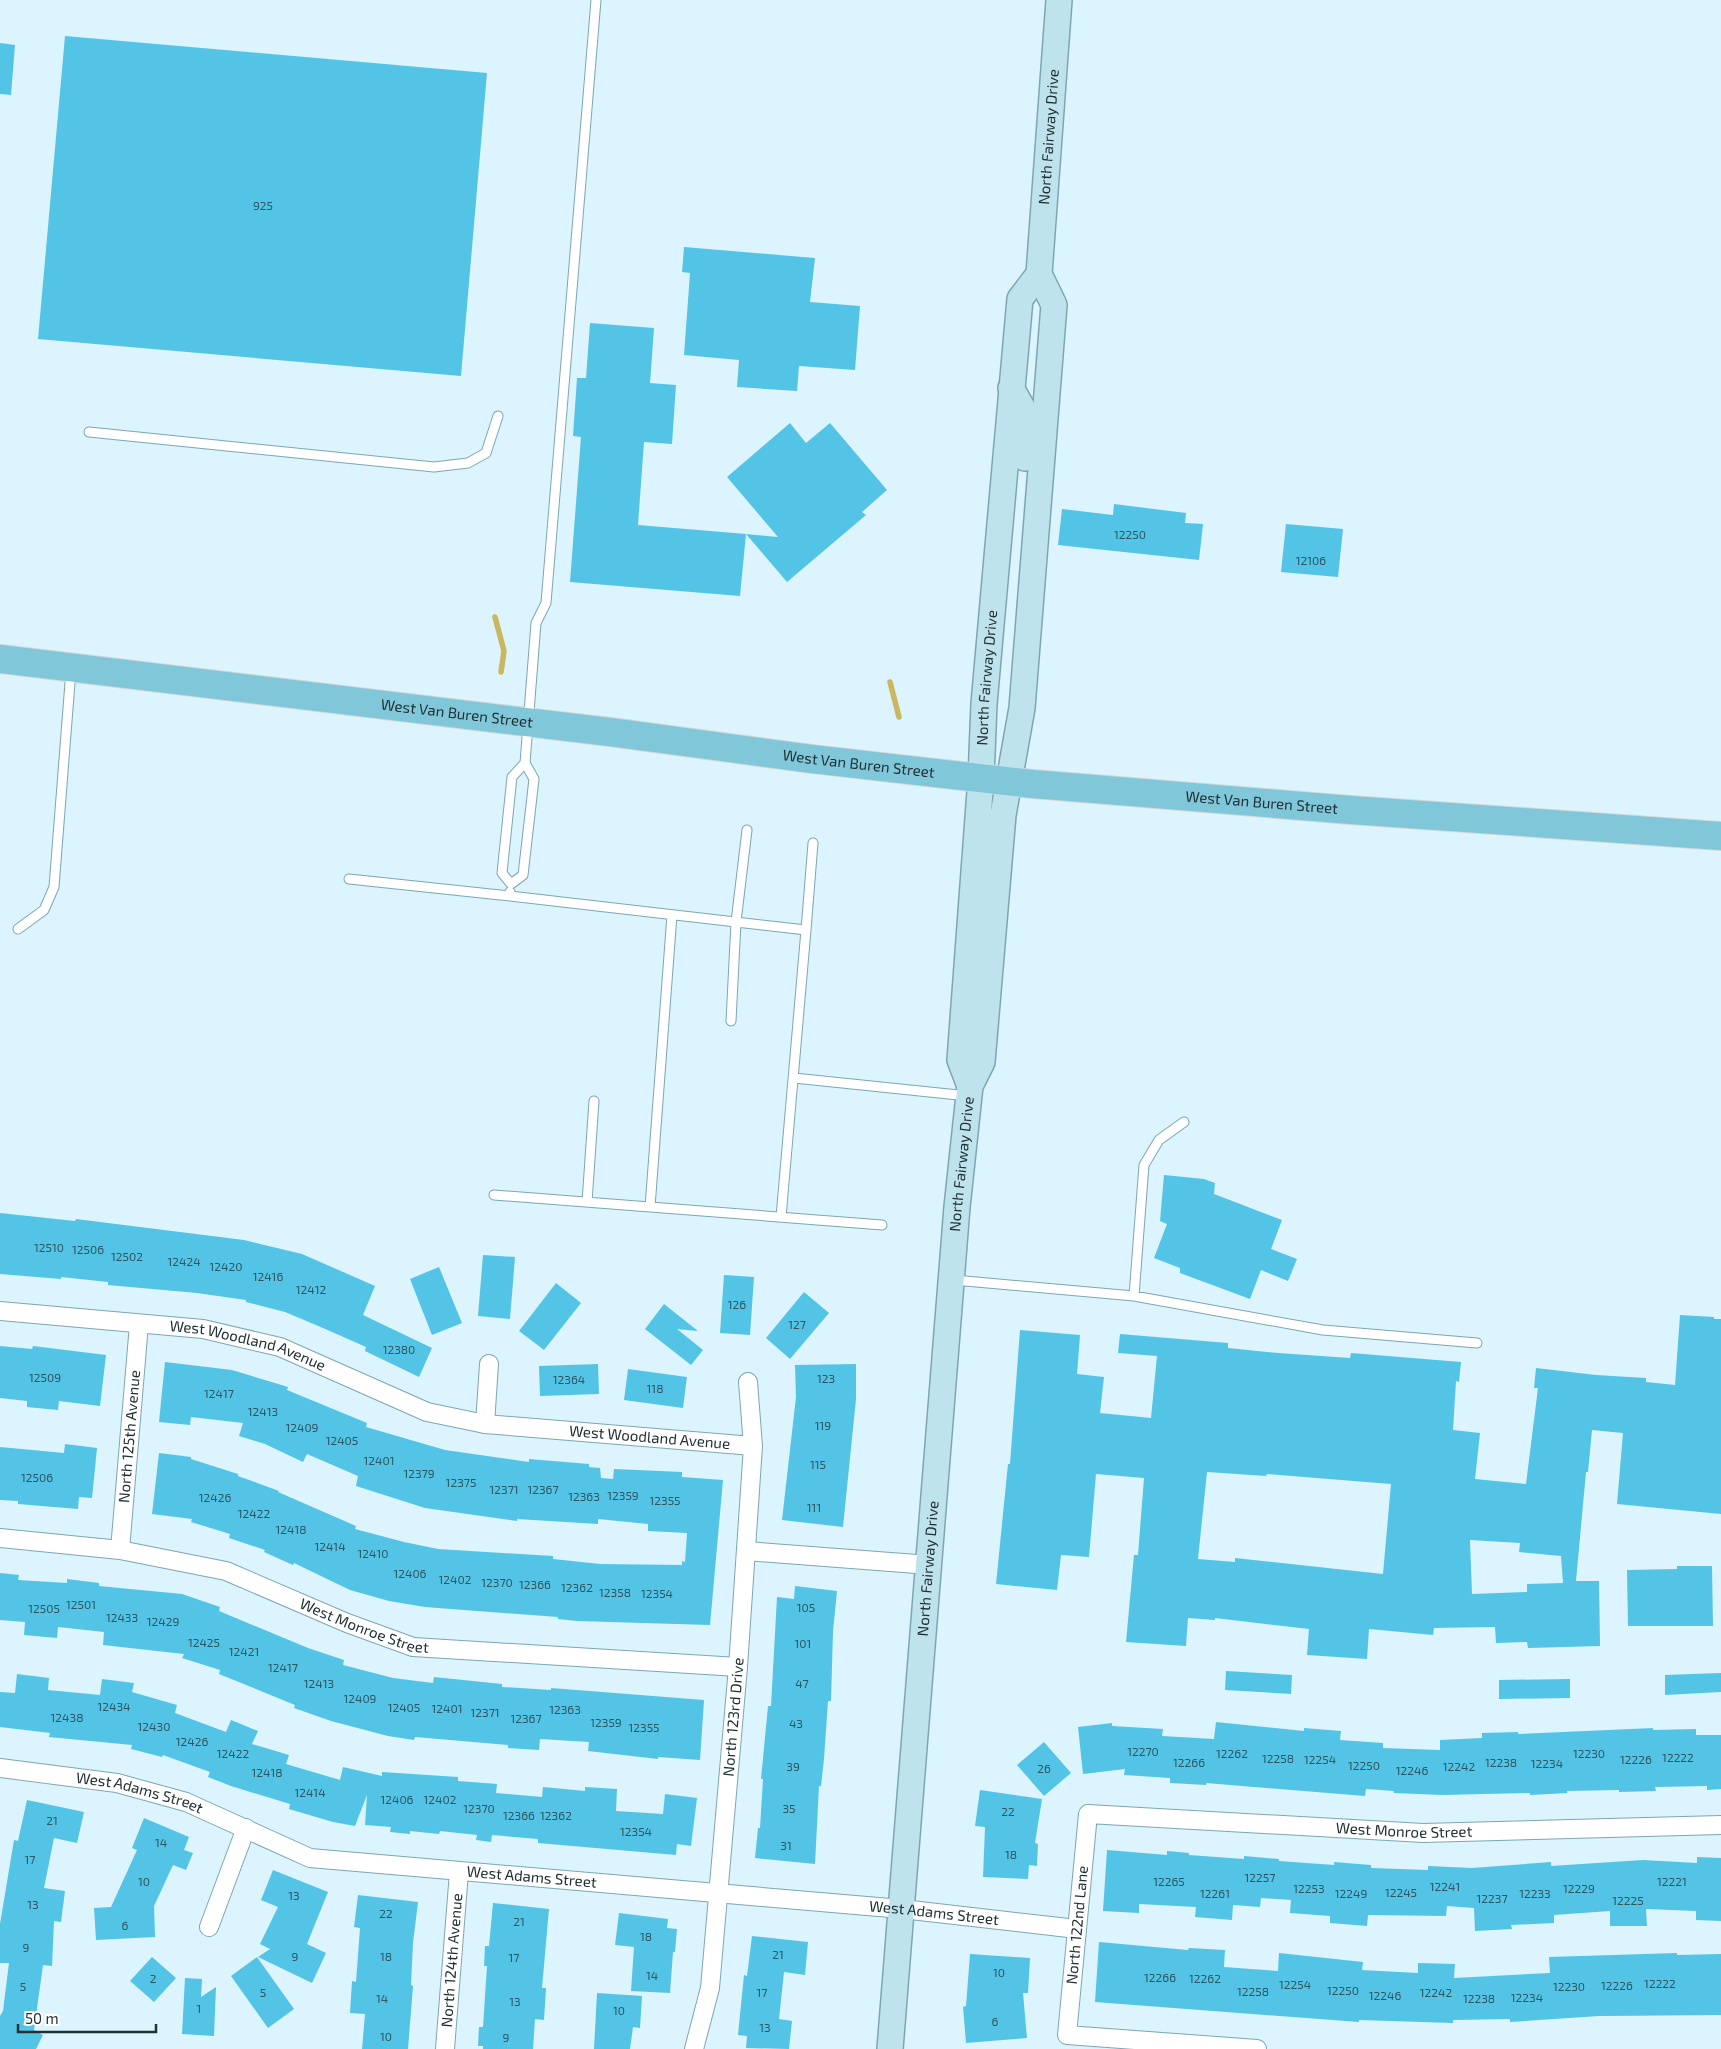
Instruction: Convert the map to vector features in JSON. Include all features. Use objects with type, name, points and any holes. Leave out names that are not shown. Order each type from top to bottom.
[{"type":"main road","name":"West Van Buren Street","points":[[0,659],[528,722],[812,759],[1009,781],[1351,810],[1721,836]]},
{"type":"street","name":"North Fairway Drive","points":[[890,2049],[930,1565],[951,1280],[970,1091],[982,1062],[1003,814],[1022,708],[1035,554],[1054,305],[1039,274],[1059,0]]},
{"type":"street","name":"North Fairway Drive","points":[[970,1091],[960,1060],[982,778],[984,704],[1020,299],[1039,274]]},
{"type":"street","points":[[1011,388],[1027,416],[1020,526],[1026,548],[1035,554]]},
{"type":"street","name":"West Woodland Avenue","points":[[0,1310],[204,1329],[280,1347],[427,1412],[485,1424],[753,1446]]},
{"type":"street","name":"North 125th Avenue","points":[[120,1550],[139,1324]]},
{"type":"street","points":[[485,1424],[489,1364]]},
{"type":"street","name":"North 123rd Drive","points":[[694,2049],[710,1988],[738,1667],[753,1446],[748,1382]]},
{"type":"street","name":"West Monroe Street","points":[[0,1538],[120,1550],[226,1571],[347,1623],[413,1647],[738,1667]]},
{"type":"street","points":[[746,1551],[930,1565]]},
{"type":"street","name":"West Adams Street","points":[[0,1768],[117,1783],[186,1802],[310,1858],[719,1895],[902,1909],[1077,1929]]},
{"type":"street","name":"West Monroe Street","points":[[1088,1814],[1423,1833],[1721,1826]]},
{"type":"street","name":"North 122nd Lane","points":[[1088,1814],[1067,2035],[1257,2049]]},
{"type":"street","points":[[209,1927],[246,1828]]},
{"type":"street","name":"North 124th Avenue","points":[[445,2049],[459,1872]]},
{"type":"lane","points":[[511,884],[523,875],[534,779],[525,763],[528,722],[536,623],[546,603],[596,0]]},
{"type":"lane","points":[[89,432],[434,467],[468,463],[486,454],[498,416]]},
{"type":"lane","points":[[18,929],[44,910],[54,887],[72,667]]},
{"type":"lane","points":[[510,896],[511,884],[502,873],[512,777],[525,763]]},
{"type":"lane","points":[[731,1021],[736,922],[746,830]]},
{"type":"lane","points":[[781,1217],[813,843]]},
{"type":"lane","points":[[349,879],[806,930]]},
{"type":"lane","points":[[650,1207],[672,915]]},
{"type":"lane","points":[[794,1078],[970,1091]]},
{"type":"lane","points":[[587,1202],[594,1101]]},
{"type":"lane","points":[[1134,1296],[1144,1164],[1159,1140],[1184,1122]]},
{"type":"lane","points":[[494,1195],[882,1225]]},
{"type":"lane","points":[[951,1280],[1134,1296],[1323,1330],[1477,1342]]},
{"type":"building","points":[[65,36],[487,73],[461,376],[38,339]]},
{"type":"building","points":[[0,43],[15,45],[11,95],[0,94]]},
{"type":"building","points":[[684,247],[815,258],[810,302],[860,306],[855,370],[799,366],[797,391],[737,387],[739,360],[684,355],[690,273],[682,272]]},
{"type":"building","points":[[590,323],[654,328],[650,383],[676,385],[672,444],[644,442],[638,525],[746,534],[740,596],[570,582],[581,437],[573,436],[577,378],[586,378]]},
{"type":"building","points":[[790,423],[806,443],[830,423],[887,490],[862,512],[866,515],[787,582],[746,534],[778,537],[727,477]]},
{"type":"building","points":[[1114,504],[1186,513],[1185,523],[1203,524],[1199,560],[1058,545],[1062,509],[1113,515]]},
{"type":"building","points":[[1286,524],[1343,529],[1338,577],[1281,572]]},
{"type":"building","points":[[1164,1175],[1204,1179],[1215,1183],[1214,1194],[1282,1220],[1271,1249],[1297,1259],[1288,1281],[1261,1270],[1250,1299],[1180,1273],[1180,1268],[1154,1258],[1167,1224],[1160,1221]]},
{"type":"building","points":[[0,1213],[75,1221],[76,1219],[244,1240],[302,1254],[375,1286],[363,1315],[432,1348],[419,1377],[365,1351],[366,1347],[285,1312],[246,1302],[246,1300],[197,1293],[108,1285],[108,1282],[61,1277],[61,1279],[0,1274]]},
{"type":"building","points":[[483,1255],[515,1257],[510,1319],[478,1316]]},
{"type":"building","points":[[439,1267],[462,1323],[432,1335],[410,1279]]},
{"type":"building","points":[[724,1275],[754,1277],[750,1335],[720,1333]]},
{"type":"building","points":[[556,1283],[581,1303],[544,1350],[519,1331]]},
{"type":"building","points":[[804,1292],[829,1313],[790,1359],[766,1338]]},
{"type":"building","points":[[664,1304],[698,1331],[677,1329],[703,1350],[691,1365],[645,1329]]},
{"type":"building","points":[[1680,1315],[1721,1319],[1721,1514],[1617,1504],[1623,1433],[1592,1430],[1588,1472],[1586,1472],[1576,1581],[1599,1581],[1600,1646],[1528,1648],[1527,1642],[1496,1643],[1495,1627],[1434,1628],[1433,1635],[1369,1629],[1367,1659],[1307,1655],[1309,1629],[1215,1618],[1215,1620],[1188,1618],[1186,1646],[1126,1642],[1134,1555],[1138,1555],[1144,1478],[1096,1474],[1089,1557],[1061,1555],[1057,1590],[996,1584],[1008,1464],[1010,1464],[1020,1330],[1080,1335],[1077,1374],[1104,1377],[1100,1413],[1151,1418],[1157,1356],[1118,1353],[1120,1334],[1228,1343],[1228,1348],[1278,1353],[1350,1358],[1351,1353],[1461,1362],[1459,1382],[1456,1381],[1453,1430],[1480,1433],[1475,1479],[1526,1484],[1538,1388],[1534,1388],[1536,1368],[1596,1375],[1646,1378],[1646,1382],[1675,1385]],"holes":[[[1207,1472],[1266,1476],[1267,1474],[1391,1484],[1383,1574],[1235,1558],[1235,1562],[1198,1559]],[[1470,1540],[1520,1543],[1519,1552],[1561,1556],[1563,1583],[1527,1584],[1527,1592],[1472,1594]]]},
{"type":"building","points":[[0,1346],[32,1349],[33,1346],[106,1355],[100,1406],[59,1401],[58,1410],[27,1407],[27,1401],[0,1398]]},
{"type":"building","points":[[165,1362],[232,1370],[288,1387],[287,1390],[367,1423],[366,1427],[445,1450],[529,1462],[529,1459],[589,1464],[589,1467],[600,1468],[601,1478],[613,1479],[614,1469],[682,1472],[682,1477],[723,1480],[710,1625],[577,1621],[558,1619],[558,1617],[425,1607],[389,1601],[350,1590],[294,1563],[293,1565],[264,1552],[265,1550],[229,1538],[230,1534],[191,1522],[192,1519],[152,1514],[159,1453],[191,1457],[191,1459],[238,1474],[238,1476],[279,1491],[356,1526],[355,1529],[404,1542],[438,1549],[553,1556],[553,1559],[600,1564],[682,1565],[682,1561],[685,1562],[687,1533],[648,1531],[648,1524],[598,1519],[598,1524],[517,1519],[517,1521],[425,1508],[356,1486],[358,1476],[307,1454],[303,1462],[265,1444],[239,1436],[243,1423],[191,1417],[190,1425],[159,1422]]},
{"type":"building","points":[[598,1364],[599,1394],[540,1396],[539,1366]]},
{"type":"building","points":[[856,1364],[856,1399],[843,1527],[782,1520],[796,1397],[795,1365]]},
{"type":"building","points":[[628,1369],[687,1377],[683,1408],[624,1400]]},
{"type":"building","points":[[65,1444],[97,1448],[92,1498],[79,1497],[78,1509],[18,1504],[18,1501],[0,1500],[0,1447],[64,1453]]},
{"type":"building","points":[[1677,1566],[1712,1566],[1713,1626],[1628,1626],[1627,1570],[1677,1569]]},
{"type":"building","points":[[0,1573],[19,1575],[18,1580],[67,1583],[67,1579],[99,1583],[99,1586],[182,1594],[220,1607],[219,1611],[308,1648],[344,1660],[343,1665],[393,1678],[433,1683],[434,1677],[502,1684],[502,1687],[551,1690],[551,1688],[704,1700],[700,1760],[658,1757],[658,1759],[588,1751],[589,1742],[540,1739],[539,1750],[508,1748],[508,1745],[415,1737],[414,1740],[388,1736],[331,1721],[294,1708],[295,1705],[219,1674],[220,1670],[182,1658],[184,1654],[103,1645],[104,1632],[58,1627],[57,1638],[24,1635],[25,1622],[0,1620]]},
{"type":"building","points":[[795,1586],[837,1591],[833,1631],[831,1701],[828,1701],[824,1759],[821,1786],[819,1786],[815,1864],[755,1858],[758,1828],[760,1828],[763,1779],[761,1779],[768,1706],[771,1706],[777,1597],[794,1599]]},
{"type":"building","points":[[1226,1671],[1292,1675],[1291,1694],[1225,1690]]},
{"type":"building","points":[[1721,1673],[1721,1692],[1665,1695],[1665,1675]]},
{"type":"building","points":[[17,1674],[49,1678],[48,1690],[100,1695],[102,1679],[134,1683],[132,1692],[177,1705],[175,1713],[226,1732],[231,1720],[258,1731],[252,1744],[289,1755],[286,1764],[340,1780],[343,1767],[382,1776],[382,1772],[458,1777],[458,1781],[497,1784],[496,1793],[542,1797],[543,1787],[585,1791],[585,1787],[617,1789],[616,1811],[663,1814],[665,1794],[697,1798],[691,1846],[677,1844],[676,1855],[538,1843],[538,1839],[492,1835],[491,1842],[476,1840],[477,1835],[440,1831],[439,1834],[410,1831],[410,1834],[390,1832],[391,1827],[365,1825],[367,1795],[355,1826],[333,1822],[289,1809],[290,1804],[231,1786],[208,1777],[210,1772],[163,1755],[162,1757],[131,1749],[132,1745],[49,1737],[50,1733],[0,1727],[0,1692],[15,1693]]},
{"type":"building","points":[[1570,1679],[1570,1698],[1499,1699],[1499,1680]]},
{"type":"building","points":[[1216,1722],[1304,1731],[1304,1728],[1341,1731],[1340,1740],[1383,1743],[1383,1748],[1440,1750],[1440,1740],[1482,1738],[1482,1733],[1518,1732],[1518,1734],[1653,1728],[1653,1730],[1696,1729],[1696,1735],[1721,1735],[1721,1789],[1707,1790],[1707,1786],[1655,1787],[1656,1791],[1619,1792],[1619,1790],[1567,1791],[1567,1793],[1530,1795],[1530,1793],[1442,1795],[1394,1793],[1394,1791],[1366,1789],[1365,1796],[1206,1783],[1206,1785],[1170,1783],[1170,1778],[1124,1775],[1125,1769],[1083,1774],[1078,1727],[1112,1723],[1112,1726],[1163,1729],[1162,1736],[1214,1739]]},
{"type":"building","points":[[1044,1742],[1071,1773],[1044,1796],[1017,1765]]},
{"type":"building","points":[[980,1790],[1042,1799],[1035,1843],[1038,1844],[1037,1866],[1029,1865],[1028,1879],[983,1877],[985,1827],[975,1826]]},
{"type":"building","points":[[27,1800],[84,1812],[77,1843],[54,1838],[44,1888],[65,1891],[61,1922],[54,1921],[52,1966],[43,1965],[34,2030],[43,2035],[36,2049],[0,2049],[0,2016],[3,2011],[9,1963],[0,1963],[0,1924],[14,1840],[18,1841]]},
{"type":"building","points":[[144,1818],[189,1837],[184,1850],[193,1853],[186,1870],[173,1865],[154,1906],[155,1937],[96,1940],[94,1908],[111,1907],[137,1850],[132,1848]]},
{"type":"building","points":[[1107,1850],[1167,1855],[1167,1851],[1189,1853],[1189,1855],[1244,1859],[1244,1856],[1334,1865],[1334,1862],[1371,1865],[1371,1868],[1428,1870],[1428,1866],[1472,1868],[1551,1862],[1551,1866],[1643,1860],[1697,1863],[1697,1857],[1721,1858],[1721,1921],[1696,1920],[1696,1911],[1646,1909],[1647,1926],[1610,1926],[1610,1911],[1554,1915],[1554,1923],[1511,1925],[1512,1929],[1475,1931],[1474,1908],[1447,1906],[1446,1916],[1368,1915],[1367,1926],[1330,1923],[1330,1916],[1290,1913],[1291,1900],[1261,1898],[1260,1907],[1233,1905],[1232,1920],[1195,1917],[1196,1907],[1139,1904],[1139,1913],[1103,1911]]},
{"type":"building","points":[[273,1870],[328,1892],[307,1944],[326,1953],[312,1983],[258,1957],[270,1949],[260,1944],[278,1907],[261,1900]]},
{"type":"building","points":[[358,1895],[418,1902],[413,1943],[411,1985],[413,1986],[408,2049],[362,2049],[365,2014],[350,2013],[352,1981],[356,1982],[360,1928],[354,1927]]},
{"type":"building","points":[[493,1903],[549,1909],[542,1988],[546,1988],[544,2020],[535,2019],[533,2049],[483,2049],[483,2046],[478,2046],[479,2027],[483,2027],[487,1966],[484,1966],[485,1946],[489,1946]]},
{"type":"building","points":[[619,1913],[668,1919],[667,1928],[677,1929],[670,1993],[631,1991],[634,1947],[615,1945]]},
{"type":"building","points":[[752,1936],[808,1942],[805,1975],[784,1972],[779,2019],[792,2021],[789,2049],[746,2048],[747,2036],[738,2035],[744,1975],[747,1976]]},
{"type":"building","points":[[1099,1942],[1188,1950],[1189,1948],[1225,1950],[1224,1967],[1278,1971],[1279,1953],[1363,1962],[1362,1970],[1418,1973],[1418,1963],[1455,1964],[1454,1978],[1550,1973],[1549,1957],[1677,1953],[1677,1955],[1721,1954],[1721,2015],[1599,2016],[1510,2022],[1510,2019],[1453,2020],[1453,2023],[1359,2020],[1359,2022],[1095,2002]]},
{"type":"building","points":[[970,1954],[1030,1958],[1028,1993],[1023,1993],[1027,2038],[966,2043],[963,2007],[966,2006]]},
{"type":"building","points":[[152,1957],[176,1978],[154,2002],[130,1981]]},
{"type":"building","points":[[257,1957],[294,2009],[268,2028],[231,1976]]},
{"type":"building","points":[[185,1978],[202,1979],[201,1997],[216,1987],[214,2036],[182,2034]]},
{"type":"building","points":[[597,1993],[642,1996],[640,2028],[633,2027],[630,2049],[594,2049]]},
{"type":"waterway","points":[[495,617],[504,651],[501,672]]},
{"type":"waterway","points":[[890,682],[899,717]]}]
